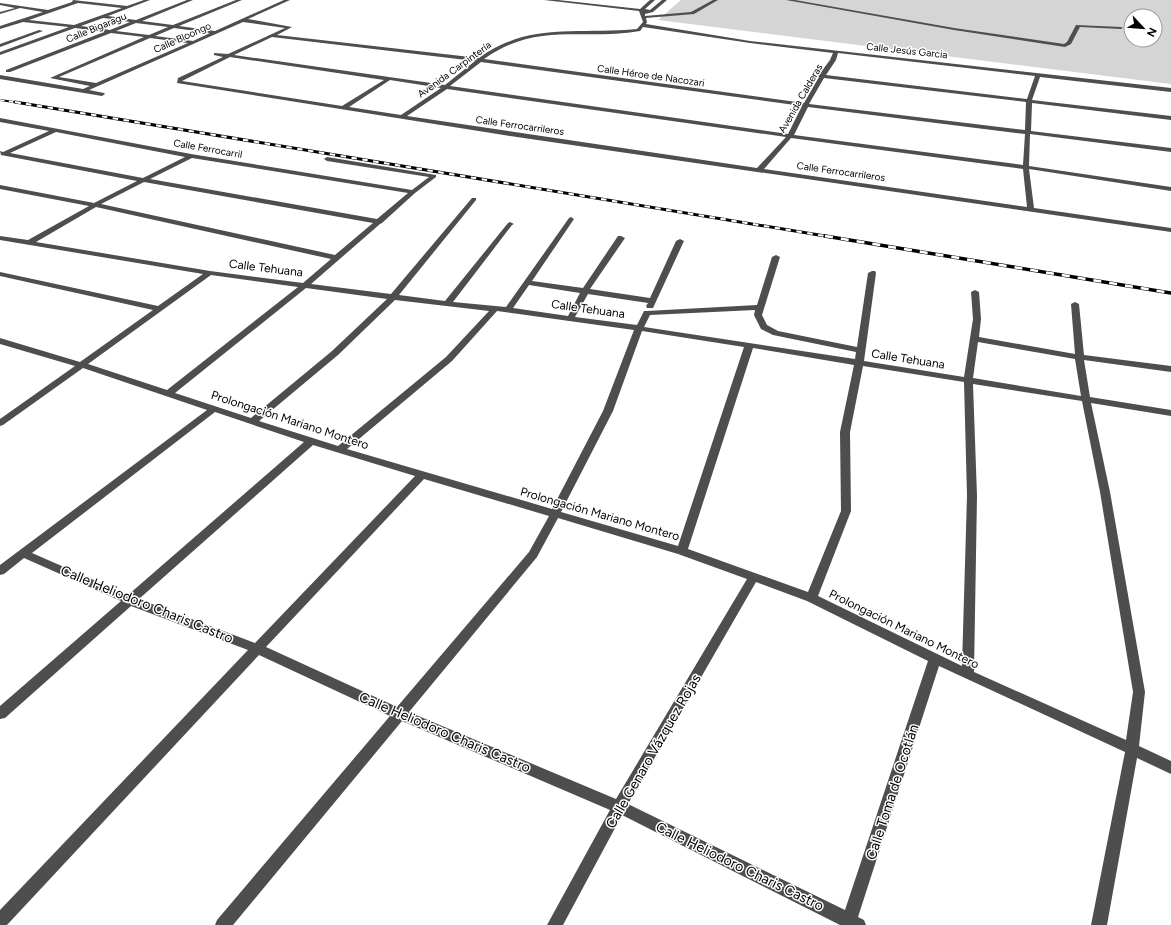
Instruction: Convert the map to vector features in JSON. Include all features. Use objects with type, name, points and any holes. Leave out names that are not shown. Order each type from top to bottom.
[{"type":"street","points":[[70,0],[128,7]]},
{"type":"street","points":[[92,3],[99,0]]},
{"type":"street","points":[[0,54],[73,26],[148,0]]},
{"type":"street","name":"Calle Bigaragu","points":[[8,71],[191,0]]},
{"type":"street","points":[[53,78],[174,26],[240,0]]},
{"type":"street","name":"Calle Bloongo","points":[[83,91],[288,0]]},
{"type":"street","points":[[546,0],[642,14],[692,13],[716,0]]},
{"type":"street","points":[[642,14],[653,0]]},
{"type":"street","points":[[642,14],[651,12],[665,0]]},
{"type":"street","points":[[788,0],[954,29],[1065,46],[1069,43],[1078,26],[1121,28]]},
{"type":"street","points":[[0,28],[79,1]]},
{"type":"street","points":[[0,4],[49,12]]},
{"type":"street","points":[[0,13],[20,7]]},
{"type":"street","points":[[640,27],[645,22],[642,14]]},
{"type":"street","points":[[101,16],[215,32]]},
{"type":"street","points":[[22,20],[193,42]]},
{"type":"street","name":"Calle Ferrocarrileros","points":[[242,20],[290,27],[230,57],[180,79],[179,82],[402,117],[1171,230]]},
{"type":"street","points":[[0,46],[58,25]]},
{"type":"street","name":"Calle Jesús Garcia","points":[[640,27],[750,42],[1171,90]]},
{"type":"street","name":"Avenida Carpintería","points":[[402,117],[446,86],[479,60],[503,46],[529,36],[623,32],[640,27]]},
{"type":"street","name":"Calle Héroe de Nacozari","points":[[272,36],[479,60],[807,105],[1171,150]]},
{"type":"street","name":"Avenida Calderas","points":[[760,169],[790,136],[821,76],[833,60],[836,51]]},
{"type":"street","points":[[216,54],[790,136],[1026,167],[1171,189]]},
{"type":"street","points":[[0,70],[23,74]]},
{"type":"street","points":[[1031,209],[1026,167],[1029,101],[1038,74]]},
{"type":"street","points":[[821,76],[1171,118]]},
{"type":"street","points":[[0,77],[102,94]]},
{"type":"street","points":[[46,77],[96,85]]},
{"type":"street","points":[[343,108],[389,79]]},
{"type":"street","name":"Calle Ferrocarril","points":[[0,120],[191,156],[413,192]]},
{"type":"street","points":[[1,154],[54,131]]},
{"type":"street","points":[[1,154],[380,222]]},
{"type":"street","points":[[29,243],[95,205],[191,156]]},
{"type":"street","points":[[169,393],[306,284],[380,222],[413,192],[434,176],[327,159]]},
{"type":"street","points":[[0,187],[95,205],[336,258]]},
{"type":"street","points":[[253,422],[335,354],[393,297],[474,200]]},
{"type":"street","points":[[508,310],[571,219]]},
{"type":"street","points":[[447,304],[510,224]]},
{"type":"street","name":"Calle Tehuana","points":[[0,238],[210,273],[306,284],[447,304],[508,310],[639,329],[1171,412]]},
{"type":"street","points":[[570,319],[585,292],[621,238]]},
{"type":"street","points":[[224,925],[533,554],[556,515],[608,411],[639,329],[680,241]]},
{"type":"street","points":[[776,257],[758,315],[764,327],[776,333],[860,350]]},
{"type":"street","points":[[0,422],[210,273]]},
{"type":"street","points":[[811,598],[846,511],[845,432],[858,363],[872,273]]},
{"type":"street","points":[[0,274],[159,309]]},
{"type":"street","points":[[526,282],[652,301]]},
{"type":"street","points":[[968,675],[972,496],[968,380],[977,319],[975,292]]},
{"type":"street","points":[[1075,304],[1079,358],[1105,492],[1138,692],[1132,749],[1099,925]]},
{"type":"street","points":[[647,313],[760,307]]},
{"type":"street","points":[[340,450],[449,359],[495,309]]},
{"type":"street","points":[[974,339],[1079,358],[1171,369]]},
{"type":"street","name":"Prolongación Mariano Montero","points":[[0,341],[82,365],[340,450],[682,551],[811,598],[968,675],[1171,768]]},
{"type":"street","points":[[682,551],[749,346]]},
{"type":"street","points":[[0,571],[25,554],[214,409]]},
{"type":"street","points":[[0,714],[311,441]]},
{"type":"street","points":[[8,925],[0,921],[422,475]]},
{"type":"street","name":"Calle Heliodoro Charis Castro","points":[[25,554],[129,600],[258,649],[399,714],[619,807],[852,924]]},
{"type":"street","name":"Calle Genaro Vázquez Rojas","points":[[554,925],[619,807],[753,578]]},
{"type":"street","name":"Calle Toma de Ocotlán","points":[[852,924],[935,659]]},
{"type":"shaded area","points":[[681,0],[1171,0],[1171,84],[658,20]]},
{"type":"railway","points":[[0,100],[21,103]]},
{"type":"railway","points":[[15,102],[831,237]]},
{"type":"railway","points":[[825,236],[1171,293]]}]
